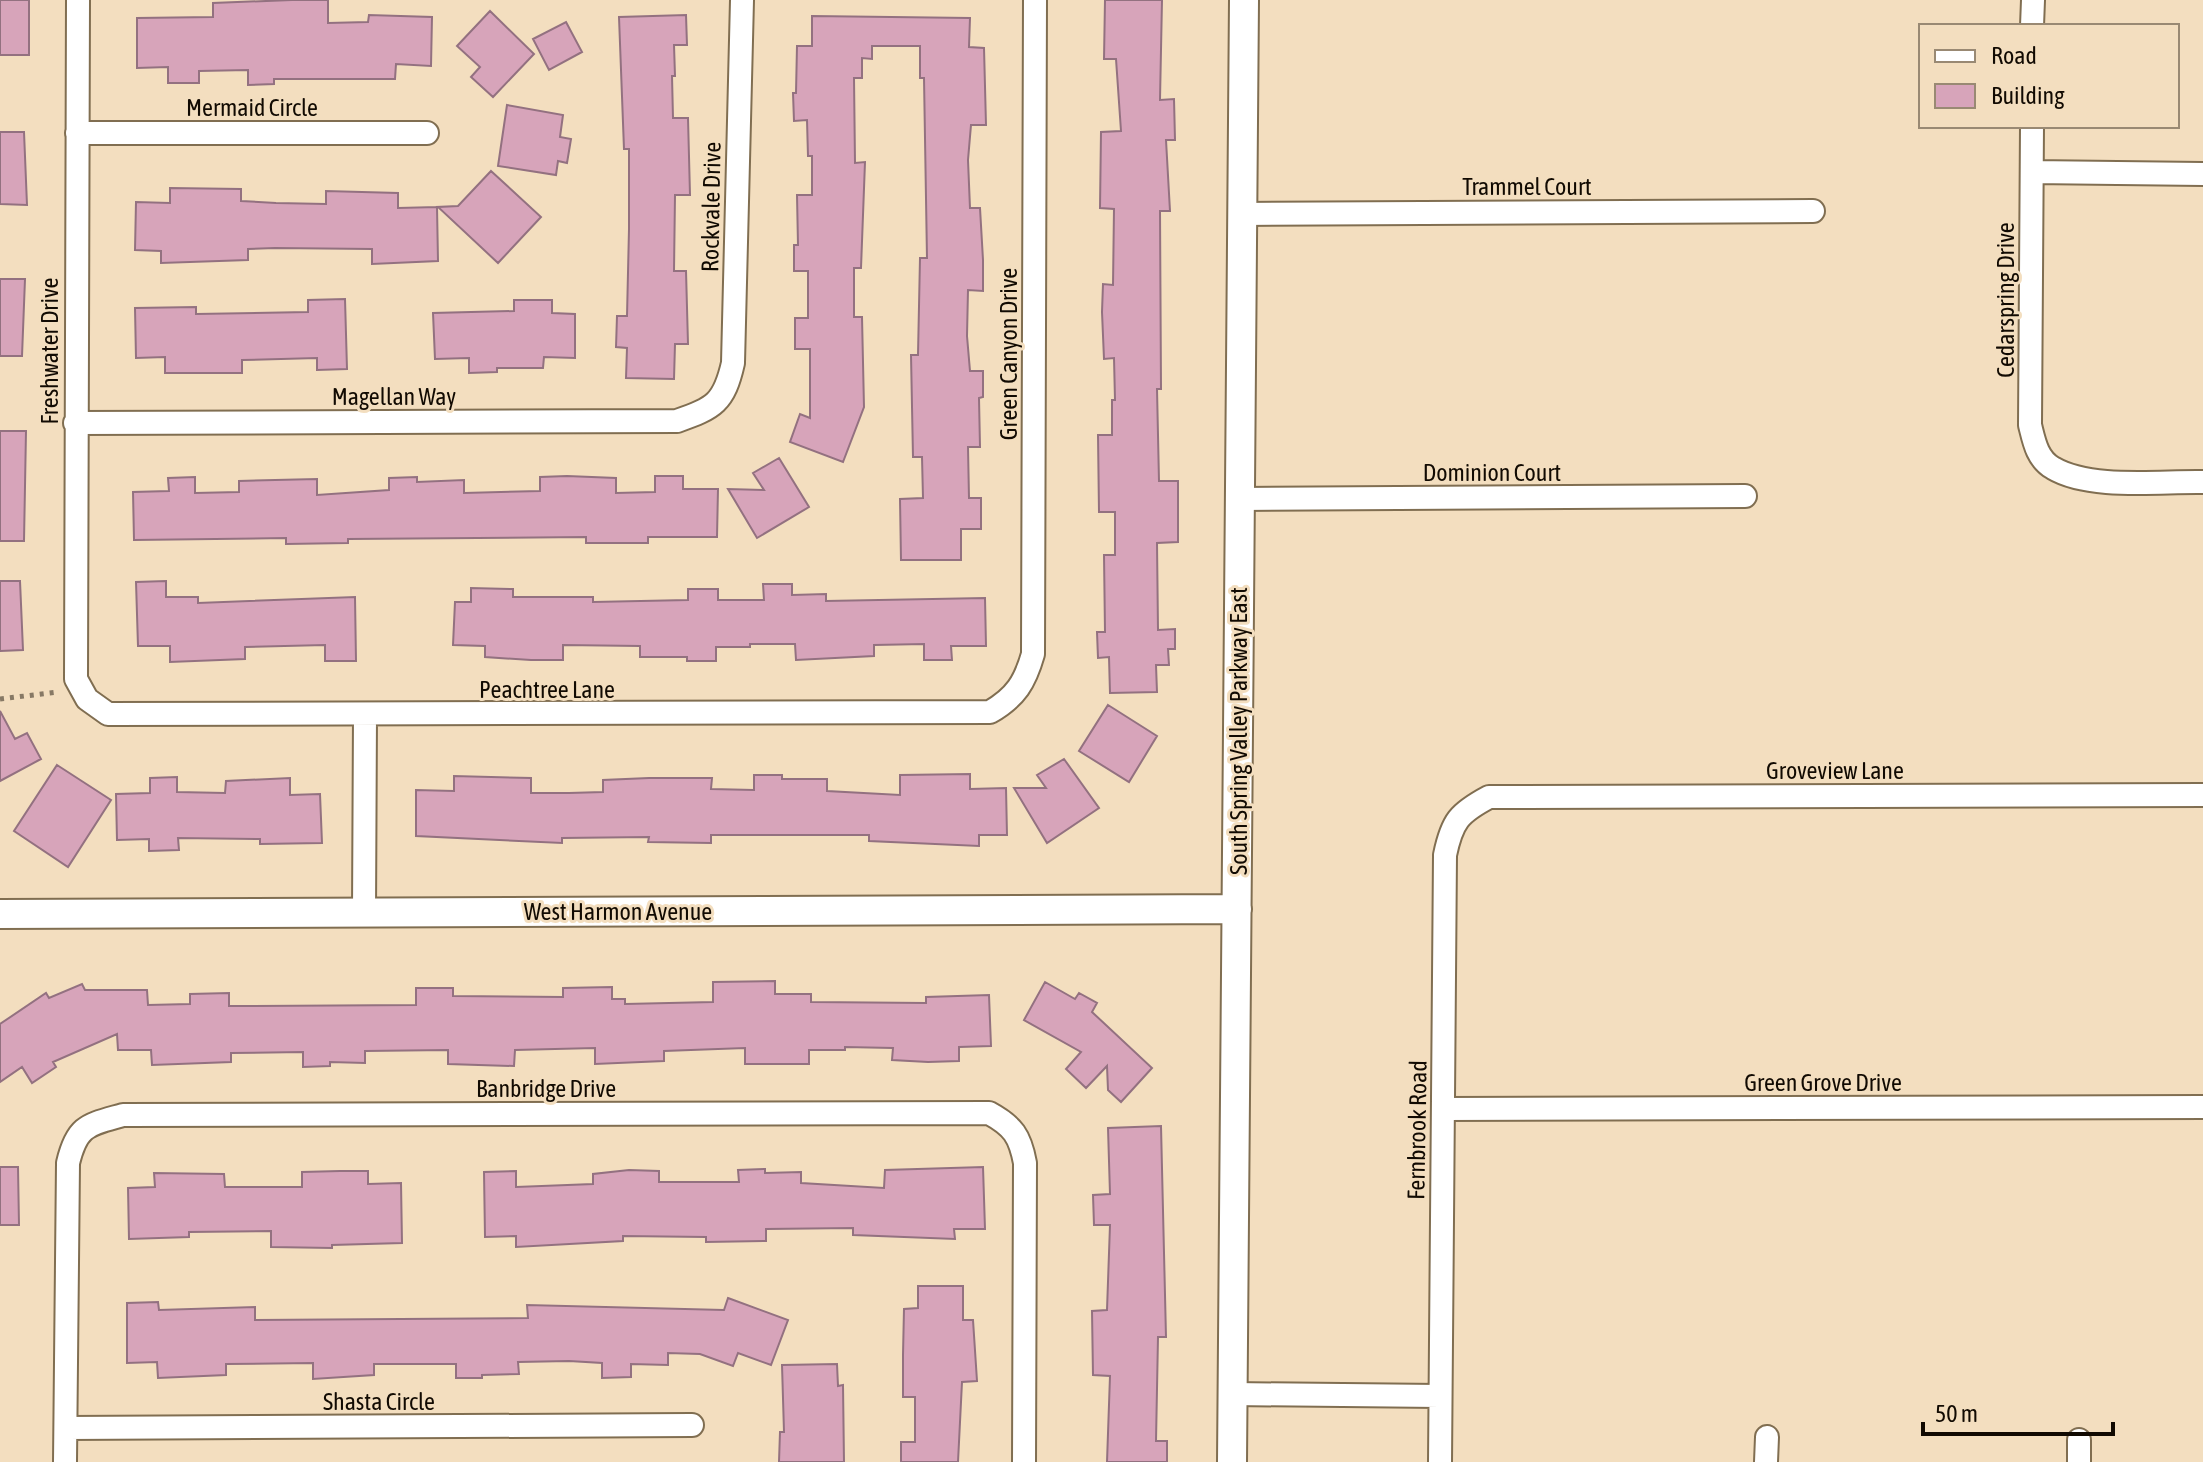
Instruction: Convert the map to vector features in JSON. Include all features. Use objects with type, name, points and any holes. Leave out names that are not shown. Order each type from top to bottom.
[{"type":"street","name":"Freshwater Drive","points":[[78,0],[76,679],[84,695]]},
{"type":"street","name":"Rockvale Drive","points":[[712,408],[728,389],[733,363],[742,0]]},
{"type":"street","name":"Green Canyon Drive","points":[[1009,701],[1026,681],[1033,654],[1035,0]]},
{"type":"street","name":"South Spring Valley Parkway East","points":[[1232,1462],[1244,0]]},
{"type":"street","points":[[2032,24],[2033,0]]},
{"type":"street","name":"Cedarspring Drive","points":[[2032,128],[2030,425],[2035,449],[2051,468],[2084,481],[2203,482]]},
{"type":"street","name":"Mermaid Circle","points":[[77,133],[427,133]]},
{"type":"street","points":[[2032,172],[2203,174]]},
{"type":"street","name":"Trammel Court","points":[[1241,214],[1813,211]]},
{"type":"street","name":"Magellan Way","points":[[75,423],[677,421],[712,408]]},
{"type":"street","name":"Dominion Court","points":[[1239,499],[1745,496]]},
{"type":"street","name":"Peachtree Lane","points":[[84,695],[108,714],[365,716],[990,712],[1009,701]]},
{"type":"street","points":[[364,912],[365,716]]},
{"type":"street","name":"Groveview Lane","points":[[1469,807],[1489,797],[2203,795]]},
{"type":"street","name":"Fernbrook Road","points":[[1440,1462],[1445,855],[1451,826],[1469,807]]},
{"type":"street","name":"West Harmon Avenue","points":[[0,914],[1237,909]]},
{"type":"street","name":"Green Grove Drive","points":[[1443,1109],[2203,1107]]},
{"type":"street","name":"Banbridge Drive","points":[[66,1428],[68,1163],[73,1143],[84,1126],[123,1115],[989,1113],[1008,1123],[1020,1137],[1025,1163],[1024,1462]]},
{"type":"street","points":[[1232,1394],[1440,1396]]},
{"type":"street","name":"Shasta Circle","points":[[66,1428],[692,1425]]},
{"type":"street","points":[[65,1462],[66,1428]]},
{"type":"street","points":[[1766,1462],[1767,1437]]},
{"type":"path","points":[[0,699],[36,693],[84,695]]},
{"type":"building","points":[[0,0],[29,0],[29,55],[0,55]]},
{"type":"building","points":[[328,0],[328,23],[368,22],[369,15],[432,17],[431,66],[396,64],[395,79],[274,79],[274,84],[248,85],[248,70],[199,71],[199,83],[168,83],[168,67],[137,68],[137,18],[213,17],[213,3]]},
{"type":"building","points":[[1105,0],[1162,0],[1160,100],[1174,99],[1175,140],[1166,140],[1170,211],[1160,211],[1161,389],[1157,389],[1159,481],[1178,481],[1178,542],[1157,543],[1158,630],[1175,629],[1175,649],[1168,649],[1169,665],[1156,665],[1157,692],[1110,693],[1109,657],[1098,658],[1097,632],[1105,632],[1104,555],[1115,555],[1115,512],[1099,512],[1098,435],[1112,435],[1112,400],[1115,400],[1114,358],[1104,359],[1102,312],[1103,284],[1113,285],[1114,209],[1100,208],[1101,132],[1121,131],[1116,59],[1104,59]]},
{"type":"building","points":[[490,11],[534,54],[493,97],[471,77],[480,67],[457,46]]},
{"type":"building","points":[[686,15],[687,45],[674,45],[675,76],[672,76],[673,118],[688,118],[690,195],[675,195],[674,271],[686,271],[688,344],[675,344],[674,379],[626,378],[627,348],[616,347],[617,316],[627,316],[629,229],[629,149],[624,149],[619,17]]},
{"type":"building","points":[[812,16],[970,18],[969,47],[984,48],[986,125],[971,125],[968,160],[970,208],[980,208],[983,260],[983,291],[968,290],[967,336],[970,371],[983,371],[983,397],[979,398],[980,447],[968,447],[969,498],[981,498],[981,529],[961,529],[961,560],[901,560],[900,499],[923,498],[922,457],[913,457],[911,355],[918,355],[920,258],[927,258],[924,78],[920,78],[920,46],[872,46],[872,59],[862,58],[862,78],[854,78],[855,163],[865,162],[861,268],[854,268],[854,317],[862,317],[864,407],[843,462],[790,442],[800,414],[810,418],[810,349],[795,349],[795,318],[808,318],[808,271],[794,271],[794,245],[798,245],[797,195],[812,195],[812,156],[808,156],[807,120],[794,121],[793,93],[796,93],[797,46],[812,46]]},
{"type":"building","points":[[566,22],[582,52],[549,70],[533,39]]},
{"type":"building","points":[[507,105],[563,115],[560,137],[571,139],[567,163],[558,161],[556,175],[498,166]]},
{"type":"building","points":[[0,132],[24,132],[27,205],[0,204]]},
{"type":"building","points":[[491,171],[541,217],[498,263],[438,207],[458,206]]},
{"type":"building","points":[[170,188],[241,189],[241,201],[276,203],[326,204],[326,191],[398,193],[398,208],[437,207],[438,261],[372,264],[372,249],[275,248],[248,249],[248,260],[161,263],[161,251],[135,250],[136,202],[170,203]]},
{"type":"building","points":[[0,279],[25,279],[22,356],[0,356]]},
{"type":"building","points":[[345,299],[347,369],[317,370],[317,358],[242,360],[242,373],[165,373],[165,357],[136,358],[135,308],[196,307],[196,314],[308,312],[308,300]]},
{"type":"building","points":[[514,300],[552,300],[552,313],[575,314],[575,358],[544,357],[543,368],[497,368],[497,372],[469,373],[469,358],[435,359],[433,313],[514,311]]},
{"type":"building","points":[[0,431],[26,431],[24,541],[0,541]]},
{"type":"building","points":[[779,458],[809,507],[757,538],[728,489],[764,490],[753,473]]},
{"type":"building","points":[[567,476],[616,478],[616,493],[655,492],[655,476],[683,476],[683,489],[718,489],[717,537],[648,537],[648,543],[586,543],[586,537],[348,539],[348,543],[286,544],[286,538],[134,540],[133,492],[169,491],[168,478],[195,477],[195,493],[239,492],[239,481],[317,479],[317,495],[389,490],[389,478],[417,477],[417,482],[464,480],[464,493],[540,491],[540,477]]},
{"type":"building","points":[[0,581],[20,581],[23,650],[0,651]]},
{"type":"building","points":[[166,581],[166,597],[198,597],[198,603],[355,597],[356,661],[325,661],[325,645],[245,647],[245,659],[170,662],[170,646],[138,646],[136,582]]},
{"type":"building","points":[[763,584],[792,584],[792,595],[826,594],[826,601],[985,598],[986,646],[951,646],[952,660],[924,660],[924,644],[874,645],[874,656],[796,660],[795,644],[750,644],[750,647],[716,647],[716,661],[687,661],[687,657],[640,657],[640,646],[563,645],[563,660],[531,660],[485,657],[485,646],[453,645],[455,602],[471,602],[471,588],[513,589],[513,597],[593,597],[593,602],[688,600],[688,589],[718,589],[718,600],[764,600]]},
{"type":"building","points":[[1108,705],[1157,736],[1129,782],[1079,751]]},
{"type":"building","points":[[0,711],[15,739],[27,733],[41,759],[0,781]]},
{"type":"building","points":[[1064,759],[1099,808],[1047,843],[1014,788],[1046,788],[1037,775]]},
{"type":"building","points":[[57,765],[111,800],[68,867],[14,831]]},
{"type":"building","points":[[970,774],[970,789],[1006,788],[1007,835],[979,835],[979,846],[869,841],[869,835],[711,835],[711,843],[648,842],[649,837],[562,838],[562,843],[416,836],[416,790],[454,791],[454,776],[531,778],[531,793],[569,793],[603,792],[603,780],[649,778],[712,778],[711,789],[754,790],[754,775],[782,775],[782,779],[827,779],[827,791],[900,795],[900,775]]},
{"type":"building","points":[[177,777],[177,792],[225,793],[226,781],[290,778],[290,795],[320,794],[322,843],[260,844],[260,839],[178,838],[179,850],[149,851],[149,839],[117,840],[116,794],[150,793],[150,778]]},
{"type":"building","points":[[775,981],[775,994],[811,994],[811,1002],[926,1003],[926,997],[989,995],[991,1046],[959,1047],[959,1061],[928,1062],[892,1060],[893,1048],[845,1047],[845,1050],[809,1050],[809,1064],[745,1064],[745,1048],[664,1051],[664,1061],[595,1064],[595,1048],[515,1050],[514,1066],[448,1064],[448,1050],[365,1051],[365,1063],[330,1062],[330,1066],[303,1067],[303,1052],[231,1053],[231,1062],[152,1065],[151,1050],[118,1050],[117,1034],[53,1062],[56,1067],[32,1083],[22,1067],[0,1082],[0,1024],[46,993],[49,998],[82,984],[85,990],[147,990],[148,1005],[190,1004],[190,994],[229,993],[229,1006],[250,1006],[416,1005],[416,988],[453,988],[453,996],[563,997],[563,988],[612,987],[612,999],[625,999],[625,1004],[713,1002],[713,982]]},
{"type":"building","points":[[1045,982],[1075,999],[1079,993],[1097,1003],[1092,1012],[1152,1068],[1121,1102],[1108,1090],[1107,1066],[1086,1088],[1066,1069],[1081,1052],[1024,1020]]},
{"type":"building","points":[[1161,1126],[1166,1337],[1158,1337],[1156,1441],[1167,1441],[1167,1462],[1107,1462],[1110,1376],[1093,1375],[1092,1311],[1107,1310],[1110,1225],[1094,1225],[1093,1195],[1110,1194],[1108,1128]]},
{"type":"building","points":[[0,1167],[18,1167],[19,1225],[0,1225]]},
{"type":"building","points":[[983,1167],[985,1229],[954,1229],[955,1239],[853,1235],[853,1228],[766,1229],[766,1241],[706,1242],[706,1237],[623,1236],[623,1241],[516,1247],[516,1236],[485,1237],[484,1172],[516,1171],[516,1187],[593,1184],[593,1174],[629,1170],[659,1171],[659,1182],[739,1182],[738,1170],[765,1169],[765,1173],[801,1172],[801,1183],[884,1188],[885,1170]]},
{"type":"building","points":[[368,1171],[368,1184],[401,1183],[402,1243],[332,1245],[332,1248],[271,1247],[271,1231],[189,1232],[189,1237],[129,1239],[128,1188],[155,1187],[154,1173],[224,1174],[225,1187],[302,1187],[302,1172]]},
{"type":"building","points":[[918,1286],[963,1286],[963,1320],[973,1320],[977,1381],[962,1382],[958,1462],[901,1462],[901,1442],[915,1442],[915,1397],[903,1397],[903,1355],[904,1309],[918,1308]]},
{"type":"building","points":[[728,1298],[788,1320],[771,1365],[738,1353],[733,1366],[700,1354],[668,1353],[668,1365],[631,1364],[631,1377],[602,1378],[602,1363],[569,1361],[518,1362],[519,1374],[482,1375],[482,1378],[456,1378],[456,1364],[374,1364],[374,1375],[313,1379],[313,1363],[226,1364],[226,1375],[158,1378],[157,1362],[127,1363],[127,1303],[158,1302],[159,1310],[255,1307],[255,1320],[528,1318],[527,1305],[724,1310]]},
{"type":"building","points":[[837,1364],[838,1386],[843,1385],[844,1462],[779,1462],[780,1432],[784,1432],[782,1365]]}]
